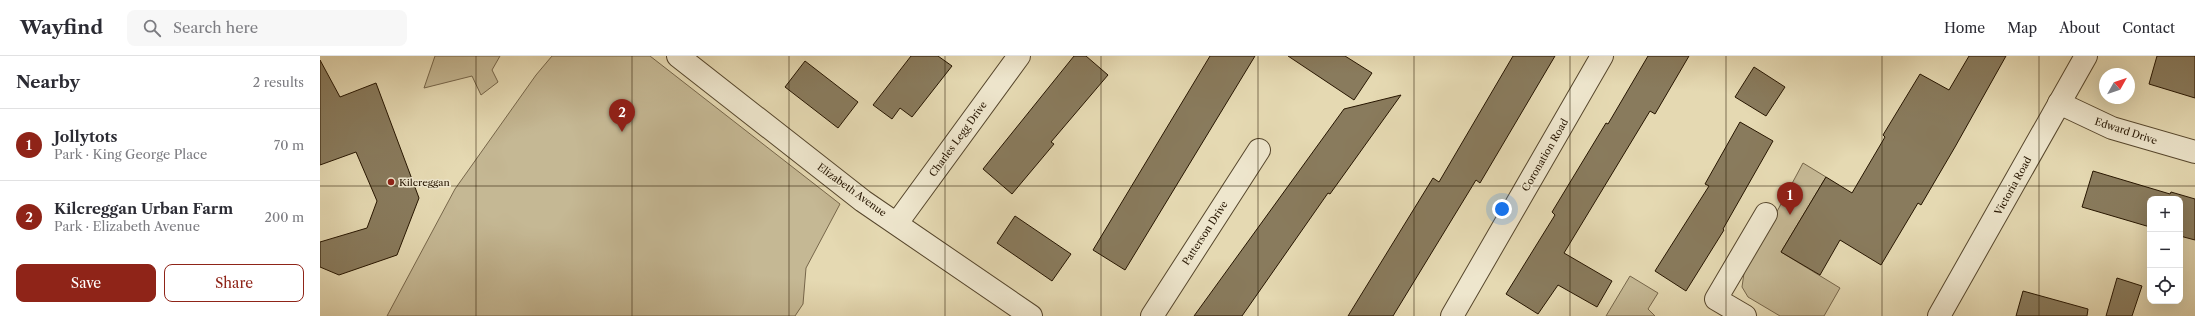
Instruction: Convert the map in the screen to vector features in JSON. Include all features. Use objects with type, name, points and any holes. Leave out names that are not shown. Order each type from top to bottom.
[{"type":"street","name":"Charles Legg Drive","points":[[897,223],[1019,56]]},
{"type":"street","name":"Coronation Road","points":[[1452,316],[1602,56]]},
{"type":"street","name":"Victoria Road","points":[[1939,316],[2086,56]]},
{"type":"street","name":"Elizabeth Avenue","points":[[685,58],[863,201],[1031,316]]},
{"type":"street","name":"Edward Drive","points":[[2059,103],[2112,128],[2195,152]]},
{"type":"street","name":"Patterson Drive","points":[[1152,316],[1259,150]]},
{"type":"street","points":[[1745,316],[1716,299],[1766,214]]},
{"type":"shaded area","points":[[435,56],[500,56],[492,70],[498,82],[481,95],[472,76],[424,88]]},
{"type":"shaded area","points":[[552,56],[650,56],[840,204],[806,268],[803,304],[795,316],[387,316],[455,189],[536,75]]},
{"type":"shaded area","points":[[1803,163],[1826,177],[1781,252],[1840,288],[1824,316],[1780,316],[1748,297],[1742,287],[1744,273]]},
{"type":"shaded area","points":[[1630,276],[1658,293],[1648,309],[1655,316],[1606,316]]},
{"type":"building","points":[[911,56],[938,56],[952,66],[912,117],[900,108],[892,119],[873,105]]},
{"type":"building","points":[[1074,56],[1086,56],[1108,75],[1051,142],[1054,144],[1012,194],[983,169]]},
{"type":"building","points":[[1210,56],[1255,56],[1125,270],[1093,250]]},
{"type":"building","points":[[1288,56],[1345,56],[1372,73],[1354,100]]},
{"type":"building","points":[[1513,56],[1555,56],[1480,183],[1476,180],[1393,316],[1348,316],[1433,178],[1439,182]]},
{"type":"building","points":[[1648,56],[1689,56],[1655,114],[1650,111],[1564,253],[1612,281],[1597,307],[1558,285],[1538,314],[1506,294],[1555,215],[1552,212],[1606,123],[1608,124]]},
{"type":"building","points":[[1969,56],[2006,56],[1921,205],[1918,203],[1881,265],[1840,240],[1820,275],[1781,252],[1826,177],[1852,193],[1885,137],[1883,135],[1920,74],[1949,90]]},
{"type":"building","points":[[2157,56],[2195,56],[2195,98],[2149,84]]},
{"type":"building","name":"Kilcreggan","points":[[320,60],[340,97],[376,83],[419,198],[397,255],[339,275],[320,267],[320,242],[367,228],[377,201],[356,152],[320,165]]},
{"type":"building","points":[[805,61],[858,102],[838,128],[785,87]]},
{"type":"building","points":[[1754,67],[1785,87],[1766,116],[1735,97]]},
{"type":"building","points":[[1401,95],[1330,194],[1328,193],[1242,316],[1194,316],[1344,109]]},
{"type":"building","points":[[1740,122],[1773,141],[1723,229],[1724,230],[1686,291],[1655,271],[1709,186],[1705,184]]},
{"type":"building","points":[[2093,171],[2170,194],[2171,192],[2195,199],[2195,240],[2183,237],[2183,196],[2147,196],[2147,226],[2082,207]]},
{"type":"building","points":[[1015,216],[1071,254],[1052,281],[997,243]]},
{"type":"building","points":[[2117,278],[2142,286],[2132,316],[2106,316]]},
{"type":"building","points":[[2023,291],[2088,309],[2087,316],[2016,316]]},
{"type":"place","name":"Kilcreggan Urban Farm","points":[[622,132]]},
{"type":"place","name":"Kilcreggan","points":[[391,182]]},
{"type":"place","name":"Jollytots","points":[[1790,215]]}]
